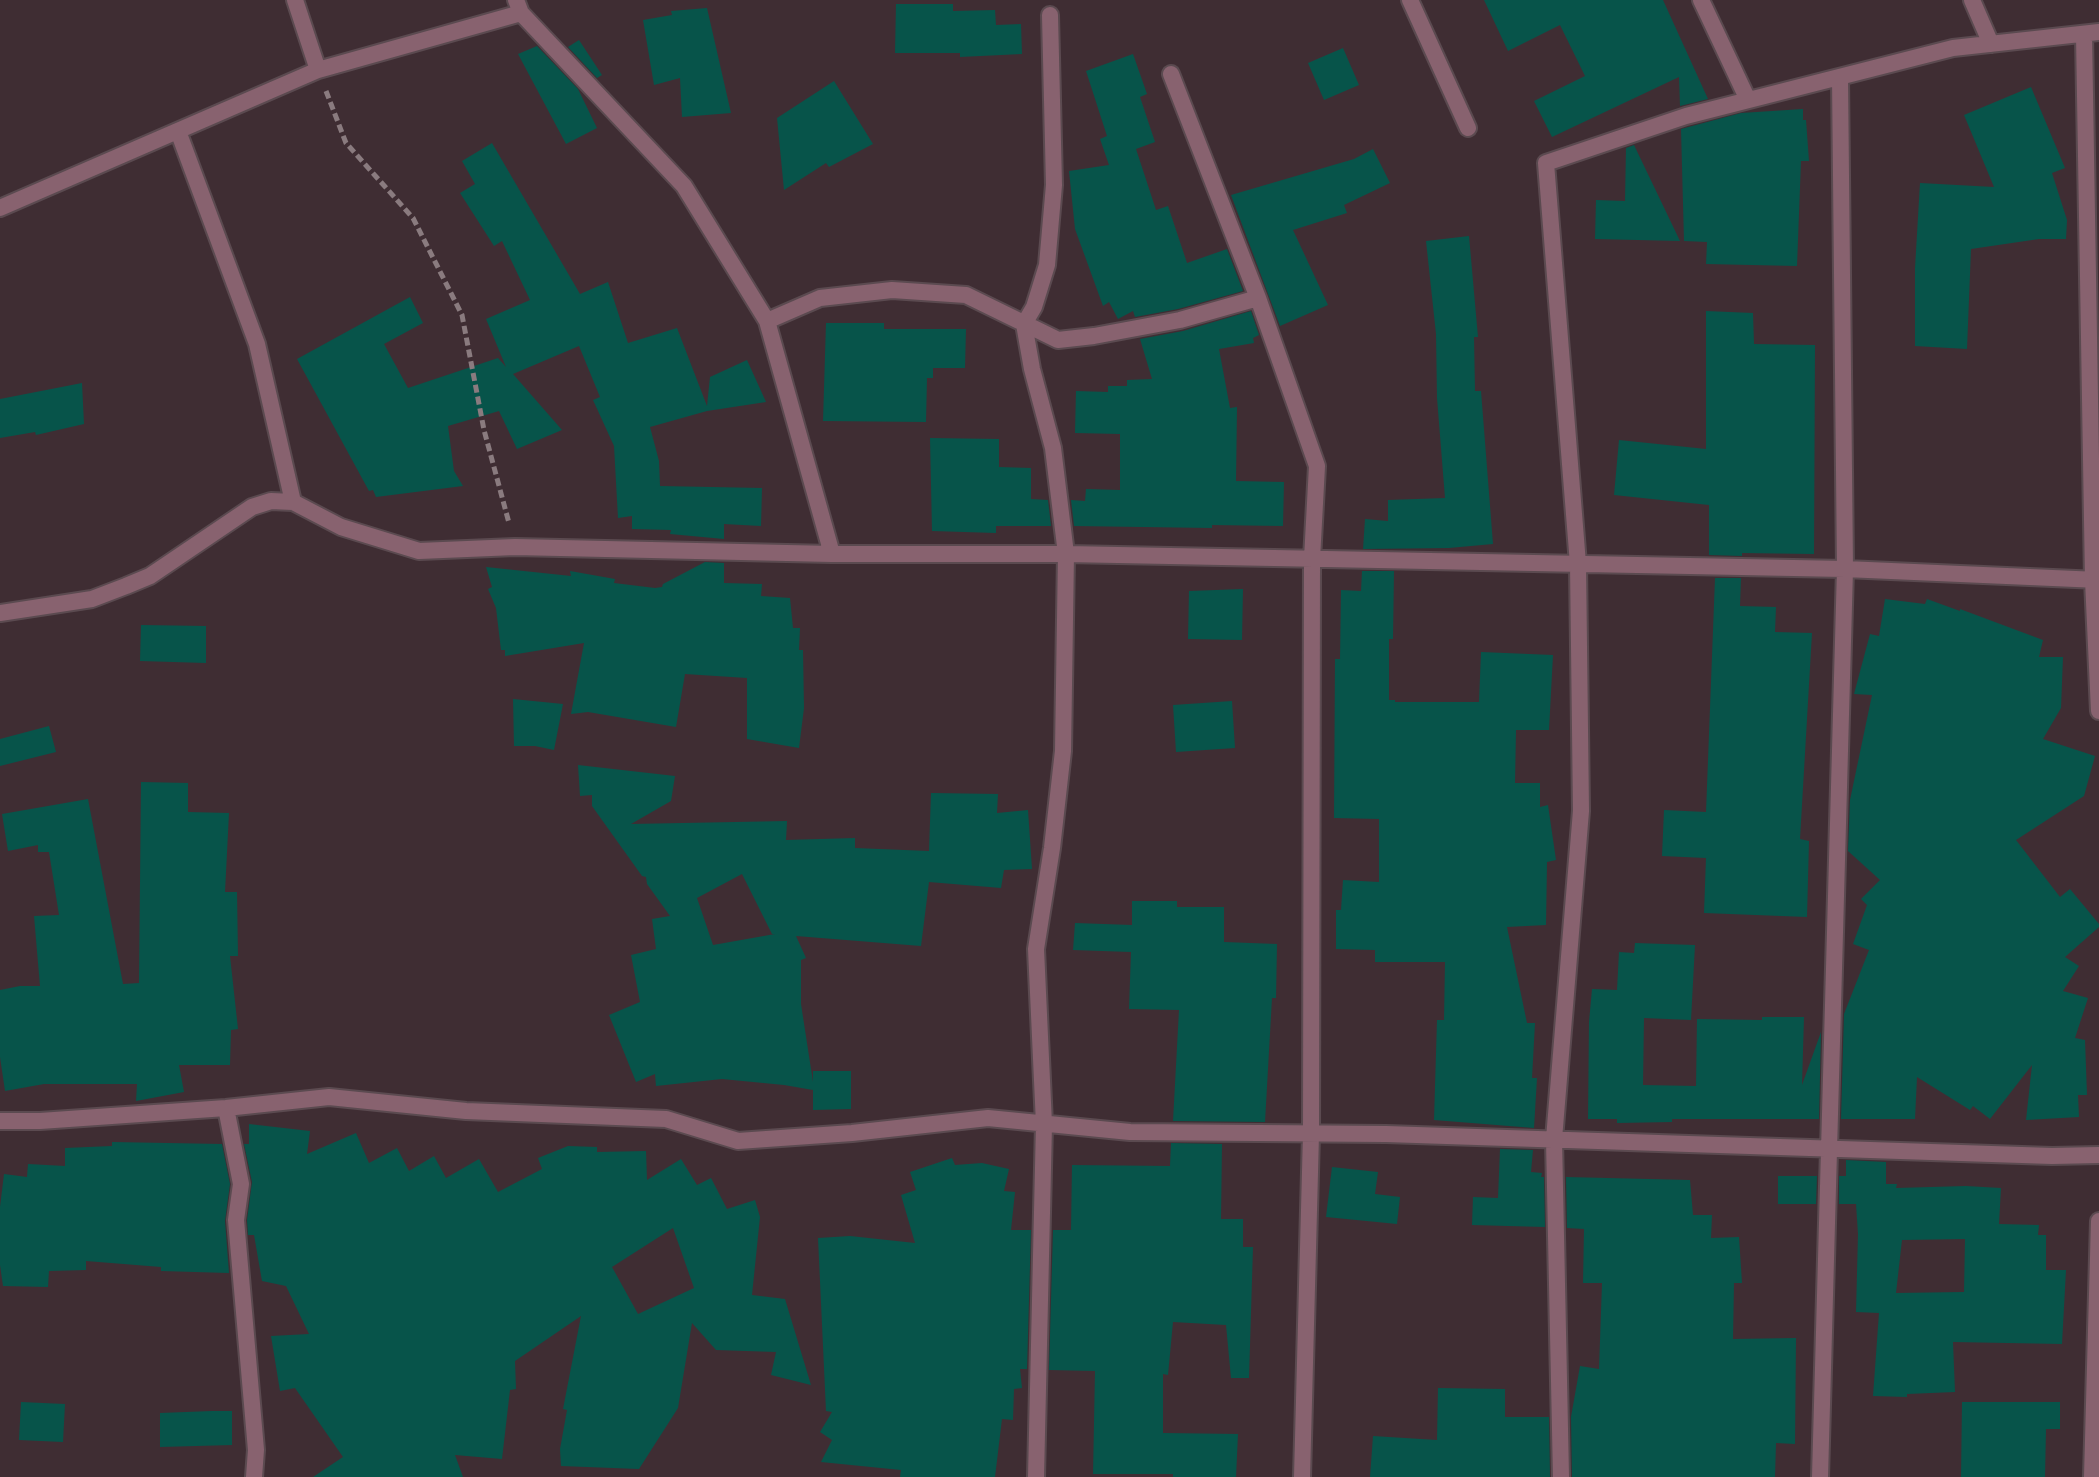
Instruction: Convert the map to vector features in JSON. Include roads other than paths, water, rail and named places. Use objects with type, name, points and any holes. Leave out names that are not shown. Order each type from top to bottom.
[{"type":"street","points":[[295,0],[318,70]]},
{"type":"street","points":[[1410,0],[1468,128]]},
{"type":"street","points":[[1701,0],[1748,100]]},
{"type":"street","points":[[1972,0],[1991,44]]},
{"type":"street","points":[[0,208],[318,70],[519,6],[684,186],[767,321],[832,554]]},
{"type":"street","points":[[1036,1477],[1044,1124],[1036,949],[1063,751],[1066,554],[1053,448],[1032,369],[1024,324],[1034,307],[1047,265],[1054,185],[1050,15]]},
{"type":"street","points":[[1561,1477],[1554,1139],[1581,811],[1578,564],[1546,163],[1686,116],[1953,48],[2091,33],[2099,711]]},
{"type":"street","points":[[1171,74],[1258,298],[1317,466],[1312,559],[1311,1134],[1302,1477]]},
{"type":"street","points":[[1820,1477],[1845,569],[1840,77]]},
{"type":"street","points":[[178,131],[257,344],[293,502]]},
{"type":"street","points":[[767,321],[820,298],[892,290],[966,295],[1058,340],[1180,320],[1258,298]]},
{"type":"street","points":[[0,613],[92,599],[126,586],[150,576],[252,507],[271,501],[293,502],[341,527],[419,551],[515,547],[832,554],[1066,554],[1845,569],[2096,580]]},
{"type":"street","points":[[0,1121],[226,1108],[329,1097],[466,1111],[666,1119],[738,1141],[852,1133],[988,1118],[1130,1132],[1554,1139],[2099,1155]]},
{"type":"street","points":[[226,1108],[241,1184],[236,1220],[256,1450],[254,1477]]},
{"type":"street","points":[[2092,1477],[2099,1221]]}]
